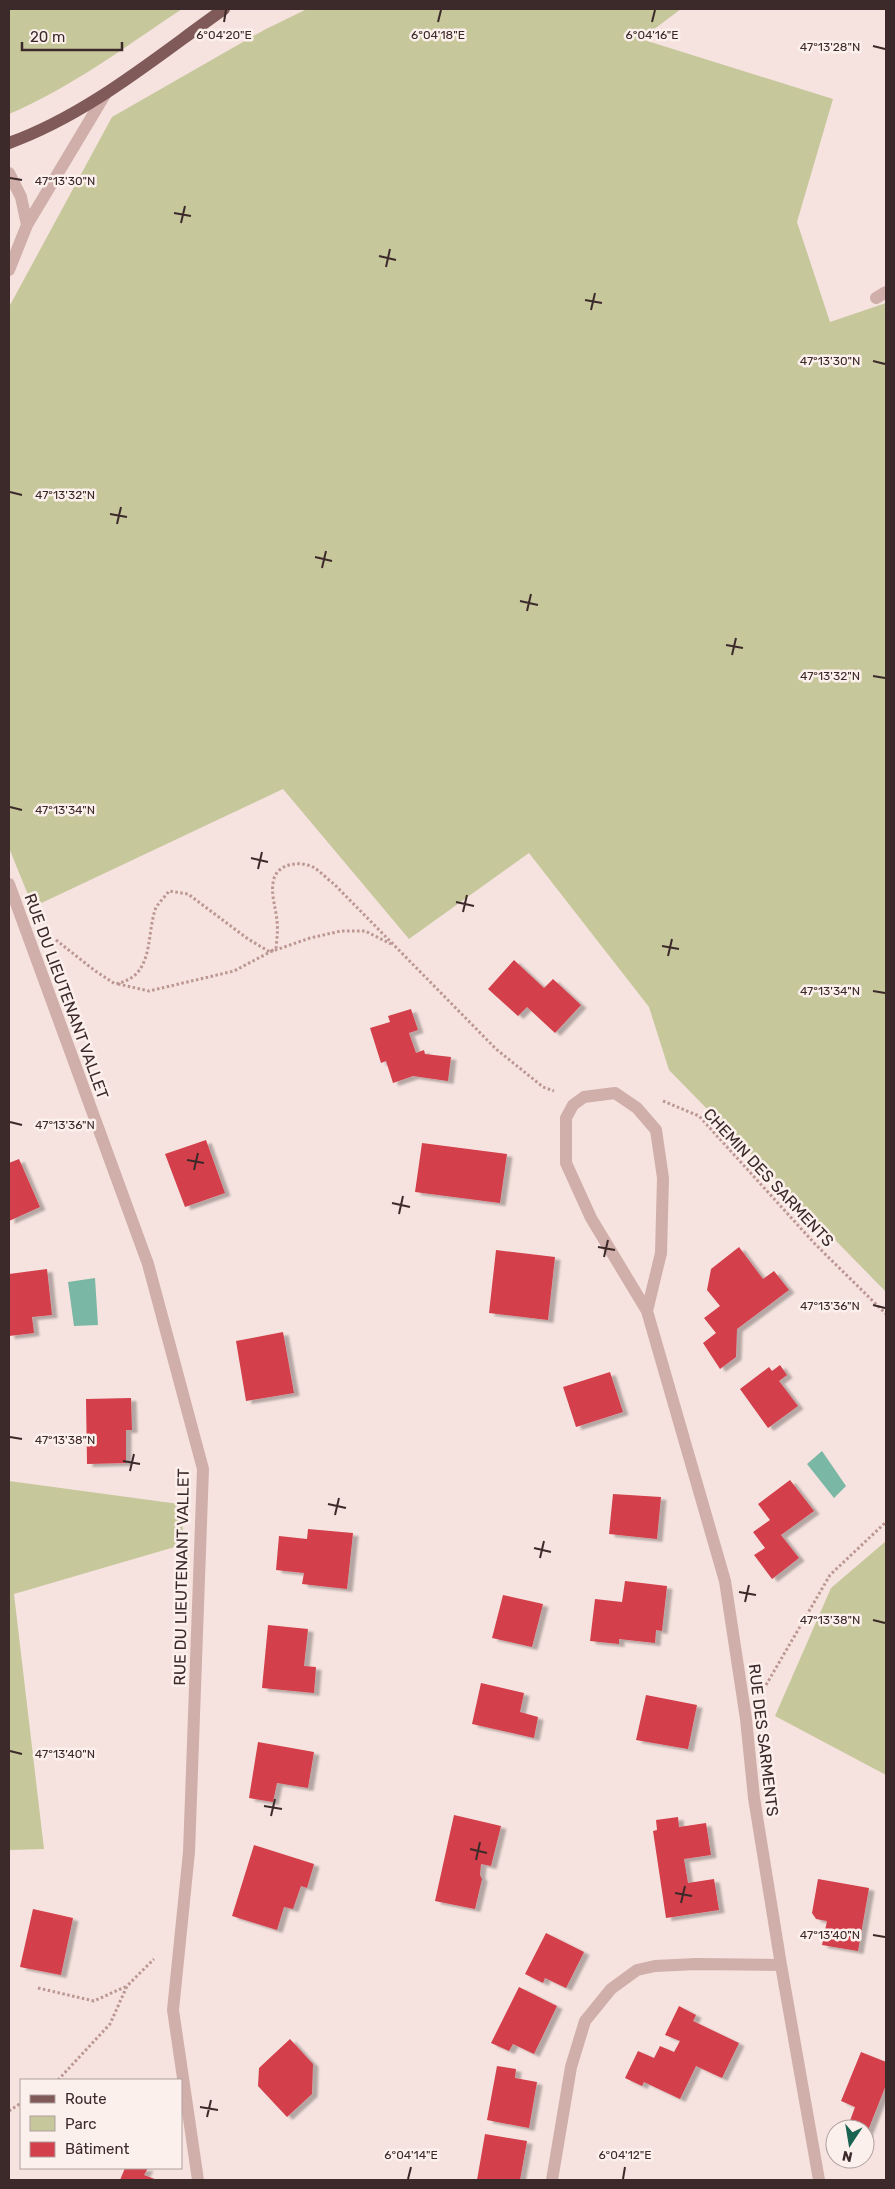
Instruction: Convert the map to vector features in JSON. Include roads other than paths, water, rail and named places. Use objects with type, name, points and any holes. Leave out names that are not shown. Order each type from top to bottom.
[{"type":"main road","points":[[9,143],[56,122],[106,93],[224,9]]},
{"type":"street","points":[[9,270],[27,225],[106,93]]},
{"type":"street","points":[[9,173],[21,197],[27,225]]},
{"type":"street","name":"RUE DU LIEUTENANT VALLET","points":[[9,884],[148,1264],[202,1469],[189,1852],[173,2010],[198,2180]]},
{"type":"street","name":"RUE DES SARMENTS","points":[[647,1311],[661,1253],[663,1178],[656,1130],[637,1108],[615,1093],[584,1097],[573,1105],[566,1118],[566,1163],[591,1218],[647,1311],[725,1581],[746,1719],[754,1798],[819,2180]]},
{"type":"street","points":[[552,2180],[571,2068],[585,2021],[611,1989],[638,1970],[655,1966],[696,1964],[781,1965]]}]
